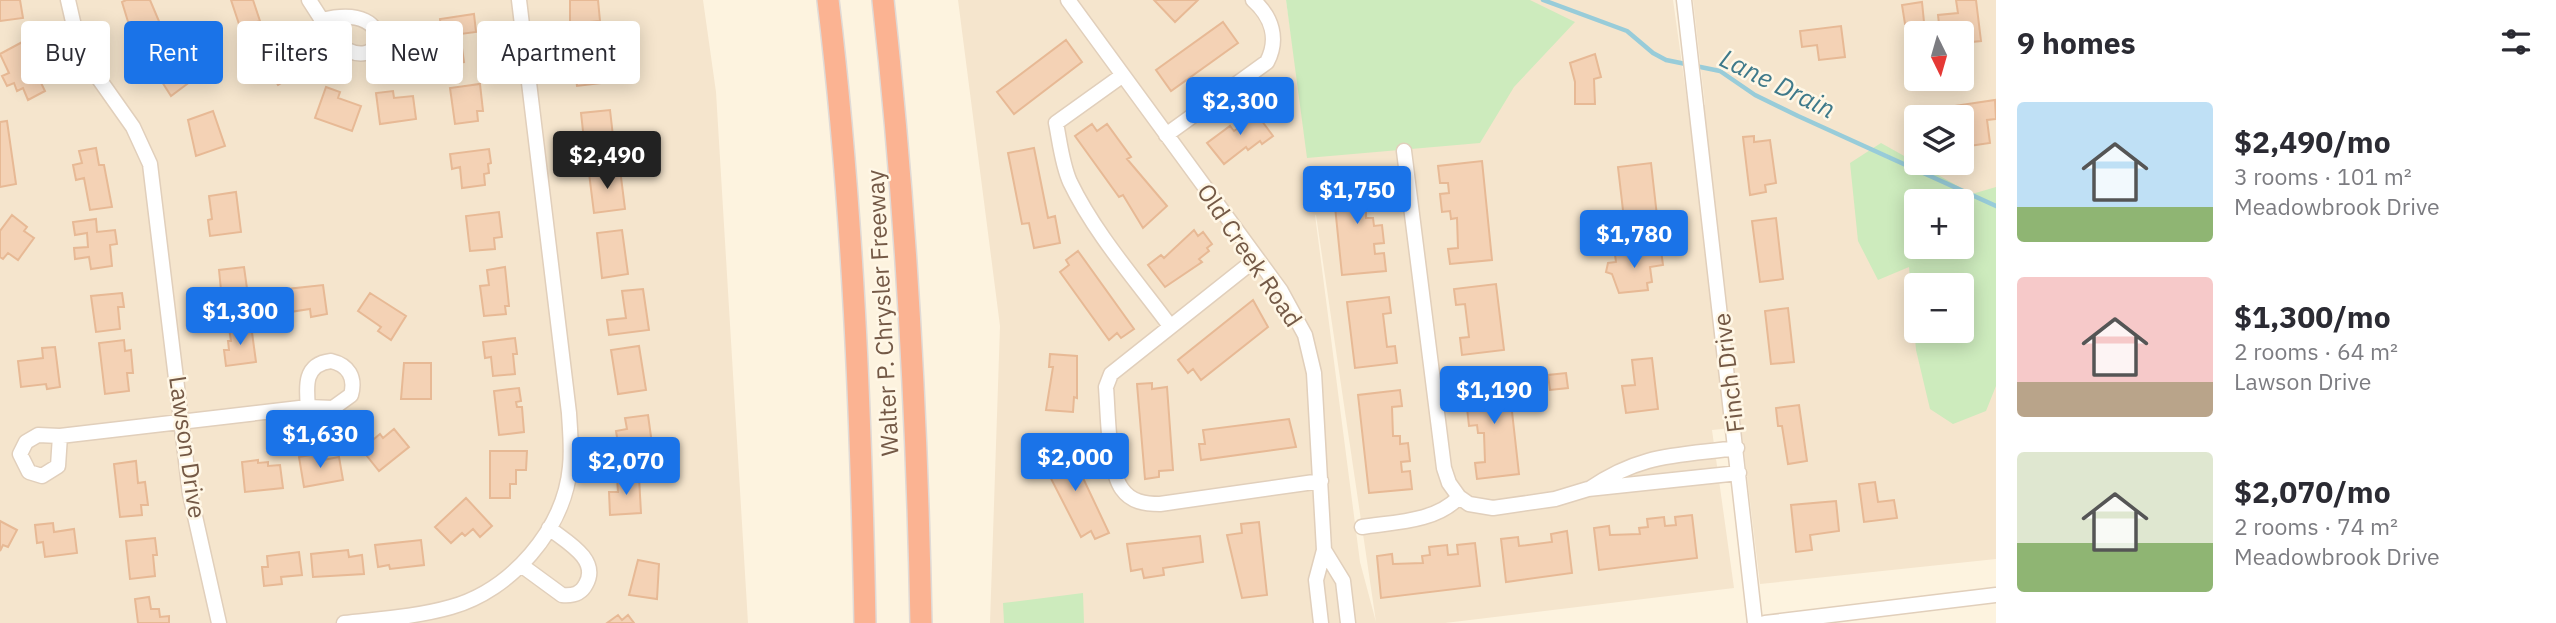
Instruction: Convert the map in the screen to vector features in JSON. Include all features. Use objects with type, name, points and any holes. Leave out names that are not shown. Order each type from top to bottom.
[{"type":"highway","name":"Walter P. Chrysler Freeway","points":[[828,0],[846,174],[861,440],[865,623]]},
{"type":"highway","name":"Walter P. Chrysler Freeway","points":[[883,0],[896,116],[910,308],[921,623]]},
{"type":"street","name":"Lawson Drive","points":[[68,0],[80,52],[133,127],[150,164],[190,494],[219,623]]},
{"type":"street","points":[[309,0],[323,20]]},
{"type":"street","points":[[344,623],[450,608],[486,592],[521,565],[549,528],[568,481],[571,454],[569,413],[519,0]]},
{"type":"street","name":"Old Creek Road","points":[[1068,0],[1257,258],[1294,312],[1311,353],[1324,550],[1316,580],[1321,623]]},
{"type":"street","points":[[1166,135],[1267,62],[1272,52],[1273,33],[1265,13],[1253,0]]},
{"type":"street","name":"Finch Drive","points":[[1684,0],[1755,623]]},
{"type":"street","points":[[1123,75],[1056,124],[1060,147],[1071,183],[1108,243],[1170,326]]},
{"type":"street","points":[[1404,151],[1444,468],[1449,483],[1459,497],[1469,504],[1493,508],[1555,499],[1588,489],[1739,474]]},
{"type":"street","points":[[1257,258],[1116,368],[1108,380],[1116,479],[1128,495],[1138,501],[1160,504],[1321,481]]},
{"type":"street","points":[[60,436],[308,407]]},
{"type":"street","points":[[1588,489],[1612,473],[1647,459],[1737,448]]},
{"type":"street","points":[[1362,527],[1435,514],[1447,509],[1459,497]]},
{"type":"street","points":[[521,565],[562,595],[578,593],[584,588],[590,573],[585,558],[549,528]]},
{"type":"street","name":"Old Creek Road","points":[[1324,550],[1343,581],[1348,623]]},
{"type":"street","points":[[1765,623],[1837,619],[1996,595]]},
{"type":"shaded area","points":[[0,0],[703,0],[716,92],[748,623],[0,623]]},
{"type":"shaded area","points":[[958,0],[1286,0],[1294,54],[1287,0],[1673,0],[1688,107],[1705,105],[1693,0],[1996,0],[1996,559],[1760,584],[1741,427],[1712,430],[1734,588],[1445,623],[990,623],[1000,326]],"holes":[[[1315,215],[1376,622],[1360,562]]]},
{"type":"green space","points":[[1286,0],[1530,0],[1575,22],[1514,87],[1480,143],[1307,158]]},
{"type":"green space","points":[[1881,143],[1904,156],[1904,175],[1938,175],[1963,189],[1904,189],[1904,259],[1974,259],[1974,193],[1996,187],[1996,386],[1986,411],[1953,424],[1930,409],[1916,350],[1915,343],[1974,343],[1974,273],[1910,273],[1909,267],[1878,280],[1858,241],[1850,163]]},
{"type":"green space","points":[[1083,593],[1084,623],[1004,623],[1003,603]]},
{"type":"building","points":[[0,0],[20,0],[23,18],[0,21]]},
{"type":"building","points":[[150,0],[159,21],[128,21],[122,2]]},
{"type":"building","points":[[231,0],[253,0],[260,21],[238,21]]},
{"type":"building","points":[[570,0],[598,0],[600,21],[570,21]]},
{"type":"building","points":[[1154,0],[1198,0],[1175,22]]},
{"type":"building","points":[[1956,0],[1976,0],[1981,41],[1974,42],[1974,21],[1939,21],[1938,15],[1958,13]]},
{"type":"building","points":[[1922,2],[1924,21],[1905,21],[1902,5]]},
{"type":"building","points":[[474,14],[476,32],[463,34],[463,21],[440,19]]},
{"type":"building","points":[[1223,22],[1238,43],[1171,91],[1156,70]]},
{"type":"building","points":[[1841,26],[1845,57],[1819,60],[1817,45],[1802,47],[1800,31]]},
{"type":"building","points":[[1066,40],[1082,62],[1014,114],[997,92]]},
{"type":"building","points":[[21,43],[21,84],[42,84],[45,91],[28,100],[23,88],[17,91],[14,83],[7,86],[2,76],[9,73],[0,54]]},
{"type":"building","points":[[1595,54],[1601,77],[1594,79],[1595,104],[1575,104],[1575,82],[1570,63]]},
{"type":"building","points":[[163,84],[187,84],[171,96]]},
{"type":"building","points":[[480,84],[483,111],[477,111],[478,121],[455,124],[450,88]]},
{"type":"building","points":[[326,87],[340,92],[338,98],[361,106],[352,131],[315,118]]},
{"type":"building","points":[[393,91],[394,98],[413,96],[416,119],[380,124],[376,93]]},
{"type":"building","points":[[1995,100],[1996,119],[1987,120],[1990,143],[1974,145],[1974,105],[1961,105]]},
{"type":"building","points":[[1253,109],[1273,136],[1248,150],[1246,147],[1224,164],[1207,143],[1230,126],[1234,131],[1244,124],[1240,119]]},
{"type":"building","points":[[610,110],[614,145],[585,149],[581,113]]},
{"type":"building","points":[[213,111],[225,146],[196,156],[188,120]]},
{"type":"building","points":[[7,121],[16,184],[0,187],[0,122]]},
{"type":"building","points":[[1092,124],[1097,131],[1107,124],[1131,157],[1127,159],[1167,206],[1143,228],[1123,195],[1119,197],[1075,136]]},
{"type":"building","points":[[1754,136],[1754,142],[1770,140],[1776,183],[1765,185],[1766,192],[1750,195],[1743,137]]},
{"type":"building","points":[[96,148],[99,165],[104,165],[112,207],[90,210],[84,178],[76,180],[73,165],[82,163],[79,151]]},
{"type":"building","points":[[1034,148],[1048,218],[1055,216],[1060,243],[1034,248],[1029,223],[1022,224],[1008,153]]},
{"type":"building","points":[[489,149],[491,163],[488,164],[489,173],[484,174],[485,185],[462,188],[460,167],[452,169],[450,154]]},
{"type":"building","points":[[1482,161],[1492,260],[1450,264],[1448,249],[1458,248],[1457,218],[1451,219],[1450,211],[1442,212],[1440,194],[1449,193],[1448,183],[1440,183],[1438,166]]},
{"type":"building","points":[[1651,163],[1657,216],[1624,219],[1618,167]]},
{"type":"building","points":[[620,169],[625,209],[594,213],[589,173]]},
{"type":"building","points":[[1374,172],[1375,188],[1366,189],[1366,218],[1373,218],[1374,226],[1382,225],[1384,243],[1374,244],[1375,254],[1384,253],[1386,271],[1342,275],[1332,177]]},
{"type":"building","points":[[236,192],[241,232],[210,236],[208,220],[212,219],[209,196]]},
{"type":"building","points":[[499,212],[502,237],[494,238],[495,249],[470,251],[466,216]]},
{"type":"building","points":[[12,215],[27,227],[24,231],[34,238],[18,260],[8,253],[3,259],[0,257],[0,231]]},
{"type":"building","points":[[1776,218],[1783,279],[1760,282],[1752,221]]},
{"type":"building","points":[[96,219],[97,232],[115,230],[117,244],[110,245],[112,266],[91,269],[89,257],[75,259],[74,248],[88,247],[87,233],[75,235],[73,222]]},
{"type":"building","points":[[622,230],[628,274],[602,278],[597,233]]},
{"type":"building","points":[[1194,230],[1198,236],[1203,232],[1212,244],[1207,248],[1209,251],[1199,259],[1202,262],[1165,287],[1148,265],[1161,255],[1164,258]]},
{"type":"building","points":[[1661,250],[1663,265],[1650,267],[1652,282],[1647,283],[1648,290],[1619,293],[1612,274],[1606,272],[1608,263],[1616,262],[1615,255]]},
{"type":"building","points":[[1078,251],[1134,329],[1121,338],[1117,333],[1109,340],[1060,272],[1069,265],[1066,260]]},
{"type":"building","points":[[244,267],[249,303],[218,307],[216,291],[221,290],[219,270]]},
{"type":"building","points":[[505,267],[509,306],[505,306],[506,314],[484,316],[480,286],[489,285],[487,270]]},
{"type":"building","points":[[1496,284],[1504,350],[1462,355],[1460,338],[1469,337],[1465,304],[1456,305],[1454,289]]},
{"type":"building","points":[[323,285],[327,314],[311,317],[310,309],[290,312],[287,289]]},
{"type":"building","points":[[643,289],[649,330],[609,335],[607,320],[626,318],[622,291]]},
{"type":"building","points":[[122,293],[124,307],[118,307],[120,329],[96,332],[91,296]]},
{"type":"building","points":[[370,293],[406,316],[391,340],[378,331],[381,327],[358,311]]},
{"type":"building","points":[[1389,297],[1391,313],[1383,314],[1387,347],[1395,346],[1397,363],[1355,368],[1347,302]]},
{"type":"building","points":[[1253,300],[1268,327],[1201,380],[1193,369],[1188,373],[1178,360]]},
{"type":"building","points":[[1788,308],[1794,362],[1771,364],[1765,311]]},
{"type":"building","points":[[251,325],[256,362],[226,366],[224,350],[229,350],[229,328]]},
{"type":"building","points":[[515,338],[515,374],[493,376],[491,357],[485,358],[483,342]]},
{"type":"building","points":[[124,340],[125,351],[131,350],[133,373],[127,373],[129,391],[105,394],[99,343]]},
{"type":"building","points":[[639,346],[646,390],[618,394],[611,350]]},
{"type":"building","points":[[55,347],[60,387],[47,389],[46,384],[21,387],[18,361],[43,358],[42,348]]},
{"type":"building","points":[[1050,354],[1077,356],[1077,398],[1074,397],[1073,412],[1046,410],[1053,367],[1049,367]]},
{"type":"building","points":[[1652,358],[1658,409],[1626,413],[1622,386],[1635,385],[1632,360]]},
{"type":"building","points":[[404,363],[431,363],[431,399],[401,399]]},
{"type":"building","points":[[1566,373],[1568,388],[1550,390],[1548,375]]},
{"type":"building","points":[[1508,376],[1519,474],[1477,479],[1475,463],[1485,462],[1484,433],[1478,433],[1477,425],[1469,426],[1467,408],[1476,407],[1475,397],[1467,398],[1465,380]]},
{"type":"building","points":[[1152,383],[1152,389],[1167,387],[1173,470],[1159,471],[1159,477],[1145,479],[1137,384]]},
{"type":"building","points":[[519,388],[521,401],[516,402],[517,407],[522,407],[524,432],[499,435],[494,391]]},
{"type":"building","points":[[1400,390],[1402,406],[1392,407],[1393,436],[1400,436],[1400,444],[1408,443],[1410,461],[1401,462],[1402,472],[1410,471],[1412,489],[1369,493],[1358,395]]},
{"type":"building","points":[[1799,405],[1807,461],[1788,464],[1776,408]]},
{"type":"building","points":[[648,415],[653,451],[620,456],[616,431],[627,429],[625,418]]},
{"type":"building","points":[[1289,419],[1296,447],[1201,460],[1199,444],[1205,444],[1203,430]]},
{"type":"building","points":[[394,429],[409,447],[379,471],[359,446],[380,434],[383,438]]},
{"type":"building","points":[[1066,442],[1109,533],[1095,539],[1091,531],[1081,537],[1043,463],[1055,457],[1052,449]]},
{"type":"building","points":[[490,451],[527,451],[526,470],[516,470],[516,484],[510,484],[510,498],[490,498]]},
{"type":"building","points":[[316,454],[318,461],[339,457],[343,480],[304,487],[299,457]]},
{"type":"building","points":[[258,460],[258,463],[268,462],[268,466],[280,465],[283,488],[245,492],[242,462]]},
{"type":"building","points":[[136,461],[138,483],[145,482],[148,505],[141,505],[142,515],[120,517],[114,464]]},
{"type":"building","points":[[639,477],[641,513],[610,515],[609,492],[618,492],[617,478]]},
{"type":"building","points":[[1875,482],[1878,502],[1894,500],[1897,518],[1864,522],[1859,484]]},
{"type":"building","points":[[466,498],[492,526],[480,537],[473,529],[465,536],[462,533],[451,543],[435,527]]},
{"type":"building","points":[[1836,501],[1839,531],[1810,535],[1812,550],[1796,552],[1791,505]]},
{"type":"building","points":[[1692,515],[1697,558],[1599,570],[1594,528],[1609,526],[1610,535],[1640,534],[1639,528],[1648,527],[1647,519],[1664,517],[1665,526],[1676,525],[1675,517]]},
{"type":"building","points":[[0,521],[17,530],[8,547],[3,545],[0,551]]},
{"type":"building","points":[[1259,522],[1267,595],[1242,598],[1227,535],[1242,533],[1241,524]]},
{"type":"building","points":[[53,523],[54,532],[74,529],[77,553],[45,557],[43,542],[37,543],[35,525]]},
{"type":"building","points":[[1567,531],[1572,573],[1506,582],[1501,539],[1518,537],[1519,546],[1552,542],[1551,534]]},
{"type":"building","points":[[1200,536],[1203,562],[1163,568],[1164,575],[1144,578],[1142,569],[1131,571],[1127,544]]},
{"type":"building","points":[[155,538],[155,576],[130,579],[126,541]]},
{"type":"building","points":[[421,540],[424,565],[390,569],[389,565],[378,567],[375,545]]},
{"type":"building","points":[[1475,543],[1480,586],[1381,598],[1377,556],[1392,554],[1393,564],[1423,563],[1422,556],[1430,555],[1429,547],[1447,545],[1448,555],[1458,554],[1457,545]]},
{"type":"building","points":[[348,550],[349,557],[362,555],[364,574],[313,577],[311,554]]},
{"type":"building","points":[[299,552],[302,575],[281,577],[282,584],[264,586],[262,567],[268,567],[267,556]]},
{"type":"building","points":[[638,560],[659,564],[657,599],[629,595]]},
{"type":"building","points":[[149,597],[151,609],[159,609],[160,617],[169,616],[169,623],[138,623],[135,599]]},
{"type":"building","points":[[618,615],[622,620],[628,615],[634,623],[607,623]]},
{"type":"waterway","name":"Lane Drain","points":[[1543,0],[1627,31],[1653,53],[1666,60],[1720,71],[1755,95],[1996,206]]}]
